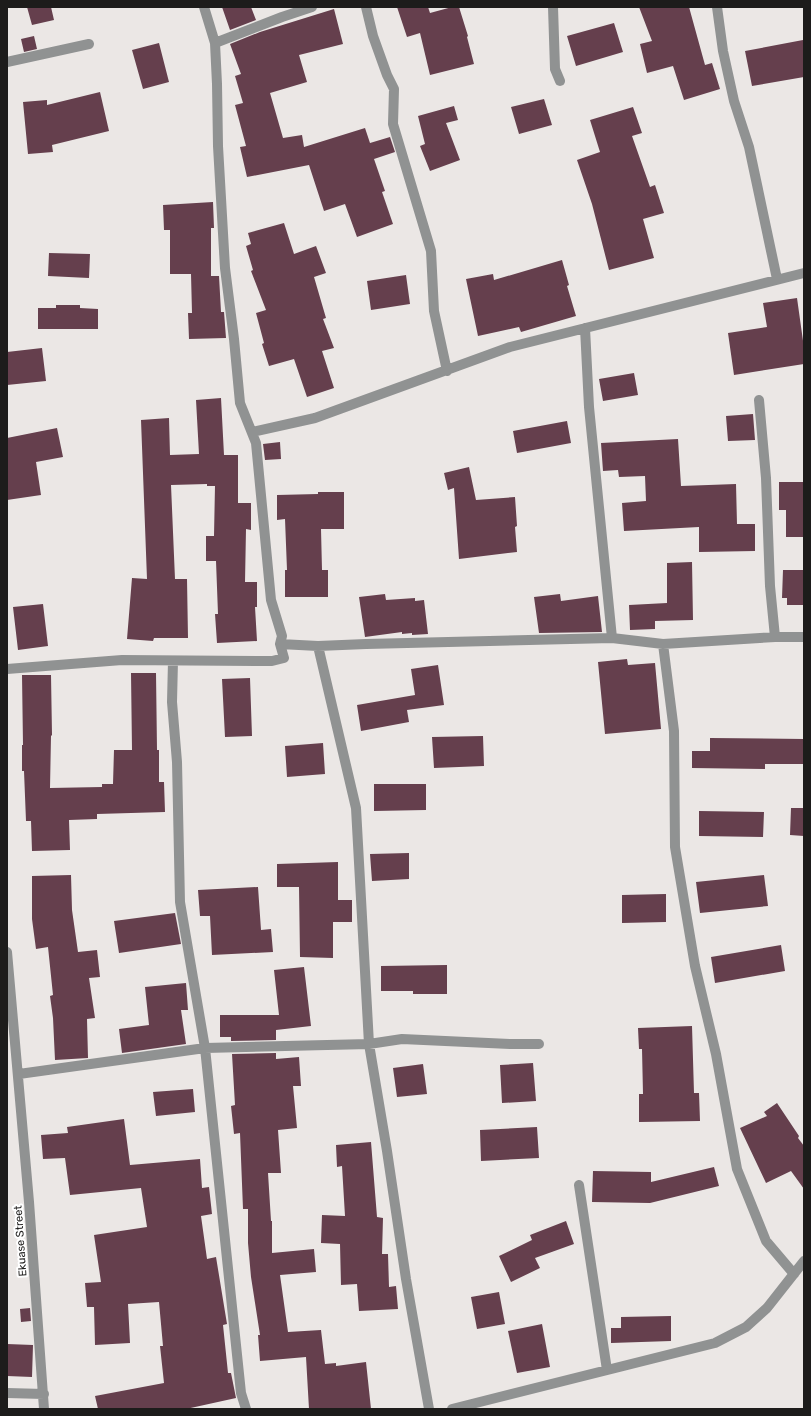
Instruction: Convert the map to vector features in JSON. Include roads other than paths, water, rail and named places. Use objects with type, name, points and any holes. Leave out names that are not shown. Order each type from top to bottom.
[{"type":"street","points":[[7,669],[122,660],[272,661],[284,658],[280,644],[282,636],[271,600],[256,443],[240,403],[225,268],[218,146],[215,43],[204,7]]},
{"type":"street","points":[[215,43],[312,7]]},
{"type":"street","points":[[366,7],[373,36],[387,75],[394,89],[394,124],[431,251],[434,312],[447,371]]},
{"type":"street","points":[[553,7],[555,69],[560,81]]},
{"type":"street","points":[[717,7],[723,51],[734,101],[749,147],[777,279]]},
{"type":"street","points":[[7,62],[89,44]]},
{"type":"street","points":[[252,432],[315,418],[510,347],[804,273]]},
{"type":"street","points":[[585,328],[589,408],[612,638]]},
{"type":"street","points":[[759,400],[766,478],[770,586],[775,637]]},
{"type":"street","points":[[280,644],[318,646],[612,638],[663,644],[775,637],[804,637]]},
{"type":"street","points":[[663,644],[674,731],[675,847],[695,966],[716,1054],[737,1169],[766,1241],[794,1274]]},
{"type":"street","points":[[318,646],[356,808],[369,1044],[406,1279],[429,1409]]},
{"type":"street","points":[[173,661],[172,702],[177,762],[180,902],[205,1048],[241,1393],[246,1409]]},
{"type":"street","name":"Ekuase Street","points":[[7,952],[19,1074],[44,1409]]},
{"type":"street","points":[[19,1074],[205,1048],[369,1044],[402,1039],[540,1044]]},
{"type":"street","points":[[579,1186],[607,1370]]},
{"type":"street","points":[[452,1409],[715,1343],[746,1327],[767,1308],[804,1261]]},
{"type":"street","points":[[7,1393],[44,1394]]}]
